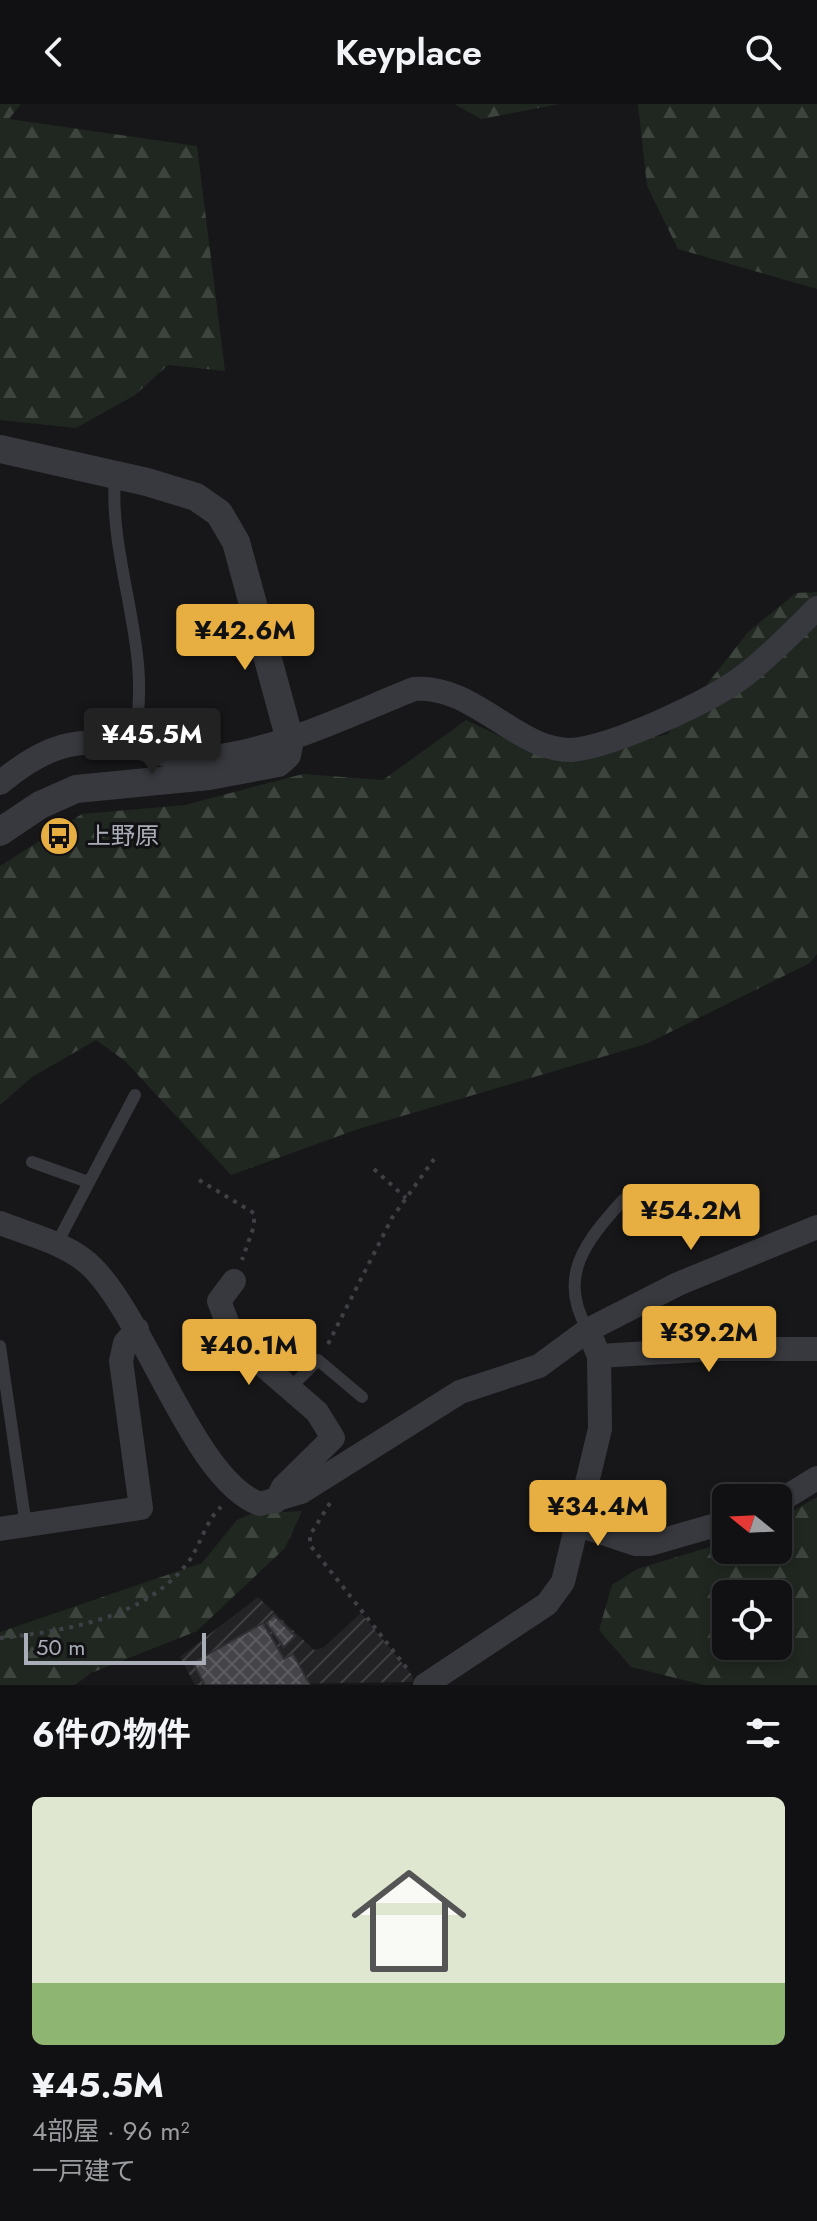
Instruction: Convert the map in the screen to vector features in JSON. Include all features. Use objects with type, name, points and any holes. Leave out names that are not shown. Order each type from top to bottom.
[{"type":"street","points":[[0,449],[196,497],[219,513],[228,527],[290,740],[287,755],[278,763],[209,776],[108,783],[76,789],[40,805],[0,832]]},
{"type":"street","points":[[0,783],[36,754],[62,745],[132,746],[195,759],[290,740],[414,689],[430,687],[452,694],[551,748],[570,750],[609,743],[714,695],[744,676],[817,608]]},
{"type":"street","points":[[0,1223],[56,1245],[92,1267],[137,1329],[189,1429],[243,1498],[260,1504],[276,1502],[301,1492],[460,1392],[539,1366],[588,1330],[690,1278],[817,1227]]},
{"type":"street","points":[[234,1281],[219,1301],[234,1340],[317,1412],[333,1438],[283,1487],[276,1502]]},
{"type":"street","points":[[0,1529],[141,1508],[121,1361],[125,1343],[137,1329]]},
{"type":"street","points":[[418,1679],[547,1604],[563,1582],[600,1429],[599,1356],[588,1330]]},
{"type":"street","points":[[599,1356],[817,1349]]},
{"type":"street","points":[[792,1493],[817,1478]]},
{"type":"street","points":[[579,1525],[636,1544],[650,1544],[712,1526]]},
{"type":"lane","points":[[115,476],[113,507],[140,660],[141,693],[132,746]]},
{"type":"lane","points":[[56,1245],[135,1095]]},
{"type":"lane","points":[[32,1162],[88,1182]]},
{"type":"lane","points":[[588,1330],[572,1298],[576,1267],[600,1226],[623,1200]]},
{"type":"lane","points":[[0,1346],[26,1526]]},
{"type":"lane","points":[[289,1389],[318,1360],[362,1397]]},
{"type":"path","points":[[318,1360],[406,1198],[434,1159]]},
{"type":"path","points":[[374,1169],[406,1198]]},
{"type":"path","points":[[199,1180],[254,1213],[254,1226],[234,1281]]},
{"type":"path","points":[[333,1500],[310,1535],[310,1545],[418,1679]]},
{"type":"path","points":[[0,1638],[66,1631],[106,1617],[162,1588],[196,1552],[216,1512]]},
{"type":"shaded area","points":[[258,1597],[314,1650],[324,1647],[361,1613],[412,1675],[413,1682],[195,1685],[180,1657]]},
{"type":"green space","points":[[0,104],[21,104],[9,119],[197,146],[225,371],[168,365],[135,395],[76,428],[0,420]]},
{"type":"green space","points":[[454,104],[560,104],[481,119]]},
{"type":"green space","points":[[638,104],[817,104],[817,289],[678,249],[647,186]]},
{"type":"green space","points":[[817,592],[817,954],[810,963],[646,1044],[358,1129],[231,1175],[125,1061],[96,1040],[32,1077],[0,1105],[0,866],[82,814],[185,805],[303,774],[383,780],[466,720],[550,760],[668,734],[748,632],[796,593]]},
{"type":"green space","points":[[817,1497],[817,1685],[704,1685],[631,1667],[599,1630],[612,1585],[637,1569],[712,1546],[712,1564],[792,1564],[792,1512]]},
{"type":"green space","points":[[302,1511],[285,1548],[197,1631],[91,1673],[75,1685],[0,1685],[0,1632],[202,1563],[237,1520],[251,1514]]},
{"type":"building","points":[[274,1615],[295,1636],[284,1647],[266,1623]]},
{"type":"building","points":[[263,1623],[284,1659],[293,1654],[310,1685],[205,1685],[193,1663]]},
{"type":"place","name":"上野原","points":[[59,836]]}]
